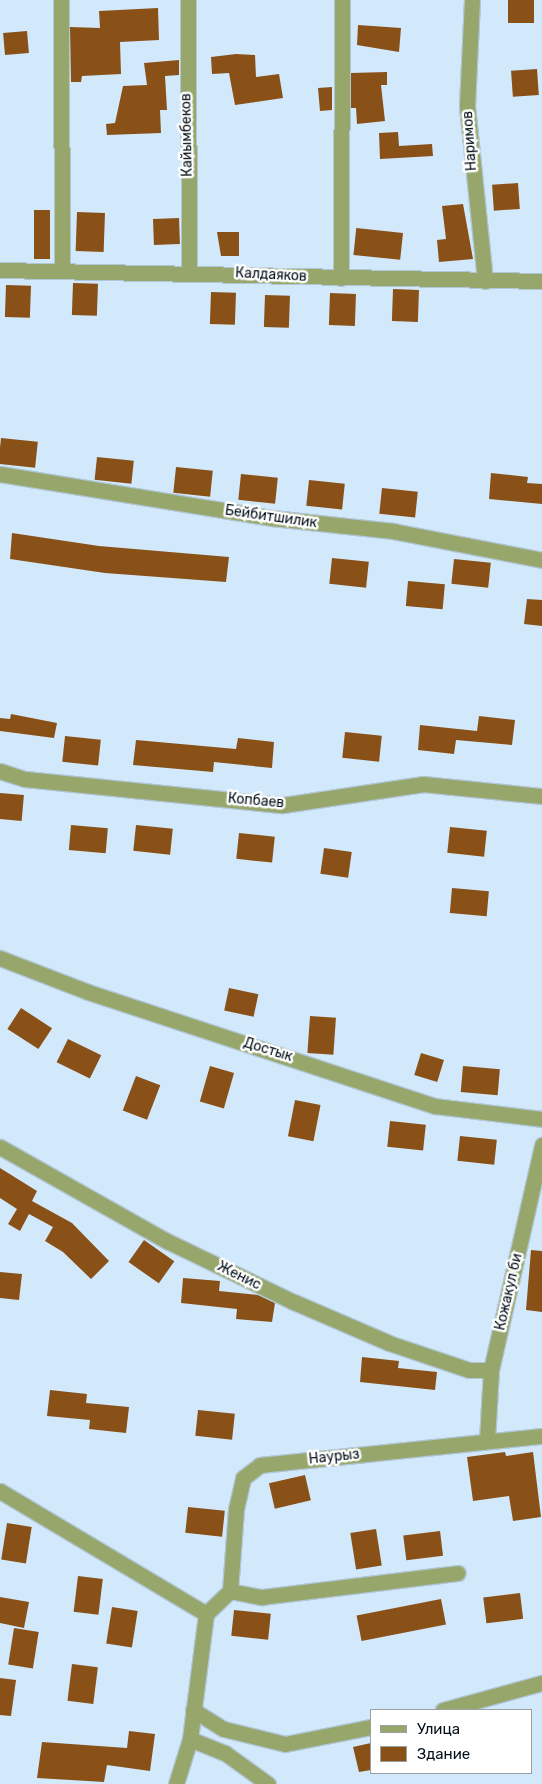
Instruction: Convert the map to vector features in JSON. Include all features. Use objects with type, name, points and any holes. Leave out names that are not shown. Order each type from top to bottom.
[{"type":"street","points":[[61,0],[62,270]]},
{"type":"street","name":"Кайымбеков","points":[[188,0],[188,271]]},
{"type":"street","points":[[341,278],[342,0]]},
{"type":"street","name":"Наримов","points":[[472,0],[467,106],[485,281]]},
{"type":"street","name":"Калдаяков","points":[[0,270],[188,271],[341,278],[542,281]]},
{"type":"street","name":"Бейбитшилик","points":[[0,474],[272,518],[393,531],[542,560]]},
{"type":"street","name":"Копбаев","points":[[0,771],[25,779],[283,805],[423,784],[542,796]]},
{"type":"street","name":"Достык","points":[[0,958],[97,995],[435,1106],[542,1119]]},
{"type":"street","name":"Кожакул би","points":[[487,1440],[492,1370],[542,1145]]},
{"type":"street","name":"Женис","points":[[0,1147],[52,1180],[167,1241],[294,1302],[389,1343],[469,1370],[492,1370]]},
{"type":"street","name":"Наурыз","points":[[230,1591],[241,1486],[243,1478],[260,1465],[487,1440],[542,1436]]},
{"type":"street","points":[[0,1490],[206,1614]]},
{"type":"street","points":[[176,1784],[190,1739],[206,1614],[230,1591],[262,1597],[458,1572]]},
{"type":"street","points":[[447,1709],[542,1683]]},
{"type":"street","points":[[193,1710],[224,1729],[285,1744],[370,1727]]},
{"type":"street","points":[[190,1739],[225,1752],[268,1784]]},
{"type":"building","points":[[508,0],[534,0],[534,23],[508,23]]},
{"type":"building","points":[[158,8],[159,40],[120,42],[121,74],[82,76],[81,82],[71,82],[70,27],[100,28],[99,11]]},
{"type":"building","points":[[358,25],[401,28],[399,52],[357,45]]},
{"type":"building","points":[[27,31],[29,53],[5,55],[3,33]]},
{"type":"building","points":[[236,54],[255,55],[256,77],[279,74],[283,98],[235,105],[229,73],[212,74],[211,57]]},
{"type":"building","points":[[179,60],[179,75],[165,76],[167,110],[160,110],[161,133],[107,135],[106,124],[115,123],[123,86],[147,85],[144,63]]},
{"type":"building","points":[[537,69],[539,95],[513,97],[511,71]]},
{"type":"building","points":[[387,72],[387,85],[381,85],[385,121],[357,124],[356,108],[351,108],[351,73]]},
{"type":"building","points":[[332,87],[332,110],[320,111],[318,88]]},
{"type":"building","points":[[398,132],[399,146],[432,144],[433,156],[380,159],[379,133]]},
{"type":"building","points":[[518,183],[520,209],[494,211],[492,185]]},
{"type":"building","points":[[463,204],[473,259],[439,262],[437,240],[446,239],[442,206]]},
{"type":"building","points":[[34,210],[50,210],[50,259],[34,259]]},
{"type":"building","points":[[77,212],[105,213],[104,252],[76,251]]},
{"type":"building","points":[[179,218],[180,244],[154,245],[153,219]]},
{"type":"building","points":[[356,228],[403,233],[400,260],[353,255]]},
{"type":"building","points":[[217,232],[239,232],[239,256],[221,256]]},
{"type":"building","points":[[73,283],[98,284],[97,316],[72,315]]},
{"type":"building","points":[[6,285],[31,286],[30,318],[5,317]]},
{"type":"building","points":[[393,289],[419,290],[418,322],[392,321]]},
{"type":"building","points":[[211,292],[236,293],[235,325],[210,324]]},
{"type":"building","points":[[330,293],[356,294],[355,326],[329,325]]},
{"type":"building","points":[[265,295],[290,296],[289,328],[264,327]]},
{"type":"building","points":[[1,438],[38,442],[35,468],[0,464]]},
{"type":"building","points":[[97,457],[134,461],[131,484],[95,480]]},
{"type":"building","points":[[176,467],[213,471],[210,497],[173,493]]},
{"type":"building","points":[[491,473],[528,477],[527,483],[542,484],[542,504],[489,499]]},
{"type":"building","points":[[241,474],[278,478],[275,504],[238,500]]},
{"type":"building","points":[[309,480],[345,484],[342,510],[306,506]]},
{"type":"building","points":[[382,488],[418,492],[415,518],[379,514]]},
{"type":"building","points":[[12,533],[99,546],[229,557],[226,582],[105,573],[10,559]]},
{"type":"building","points":[[332,558],[369,562],[366,588],[329,584]]},
{"type":"building","points":[[454,559],[491,563],[488,588],[451,584]]},
{"type":"building","points":[[408,581],[445,584],[443,609],[406,606]]},
{"type":"building","points":[[527,599],[542,600],[542,626],[524,624]]},
{"type":"building","points":[[11,714],[57,723],[54,738],[0,731],[0,718],[10,719]]},
{"type":"building","points":[[479,716],[515,720],[512,745],[456,740],[454,754],[418,750],[420,725],[477,731]]},
{"type":"building","points":[[345,732],[382,736],[379,762],[342,758]]},
{"type":"building","points":[[65,736],[101,740],[98,766],[62,762]]},
{"type":"building","points":[[238,738],[274,742],[272,768],[214,762],[213,772],[133,765],[136,740],[236,749]]},
{"type":"building","points":[[0,793],[24,795],[22,821],[0,819]]},
{"type":"building","points":[[71,825],[108,828],[106,853],[69,850]]},
{"type":"building","points":[[136,825],[173,829],[170,855],[133,851]]},
{"type":"building","points":[[450,827],[487,831],[484,857],[447,853]]},
{"type":"building","points":[[239,833],[275,837],[272,863],[236,859]]},
{"type":"building","points":[[324,848],[352,852],[348,878],[320,874]]},
{"type":"building","points":[[452,888],[489,891],[487,916],[450,913]]},
{"type":"building","points":[[229,988],[258,994],[254,1017],[224,1010]]},
{"type":"building","points":[[21,1008],[52,1028],[38,1049],[7,1029]]},
{"type":"building","points":[[310,1016],[336,1018],[333,1055],[307,1053]]},
{"type":"building","points":[[68,1039],[101,1055],[90,1079],[57,1062]]},
{"type":"building","points":[[421,1053],[444,1060],[437,1082],[414,1075]]},
{"type":"building","points":[[210,1066],[234,1073],[224,1108],[200,1102]]},
{"type":"building","points":[[463,1066],[500,1069],[498,1095],[461,1092]]},
{"type":"building","points":[[136,1076],[160,1085],[147,1120],[123,1111]]},
{"type":"building","points":[[295,1100],[321,1105],[313,1141],[288,1136]]},
{"type":"building","points":[[390,1121],[426,1125],[423,1151],[387,1147]]},
{"type":"building","points":[[460,1136],[497,1140],[494,1165],[457,1161]]},
{"type":"building","points":[[0,1168],[37,1191],[32,1201],[72,1223],[109,1261],[91,1279],[63,1252],[45,1241],[53,1227],[29,1214],[20,1231],[8,1224],[17,1209],[0,1198]]},
{"type":"building","points":[[144,1240],[174,1261],[159,1283],[129,1262]]},
{"type":"building","points":[[531,1250],[542,1251],[542,1312],[526,1310]]},
{"type":"building","points":[[0,1272],[22,1274],[19,1300],[0,1298]]},
{"type":"building","points":[[183,1278],[220,1281],[219,1291],[258,1295],[275,1303],[272,1322],[236,1319],[237,1309],[181,1303]]},
{"type":"building","points":[[362,1357],[399,1361],[398,1368],[437,1372],[435,1390],[360,1382]]},
{"type":"building","points":[[50,1390],[87,1394],[86,1403],[129,1407],[126,1433],[89,1429],[90,1420],[47,1416]]},
{"type":"building","points":[[198,1410],[235,1414],[232,1440],[195,1436]]},
{"type":"building","points":[[505,1452],[506,1456],[533,1452],[541,1517],[513,1521],[509,1496],[473,1501],[467,1457]]},
{"type":"building","points":[[305,1475],[311,1500],[275,1509],[269,1483]]},
{"type":"building","points":[[188,1507],[225,1511],[222,1537],[185,1533]]},
{"type":"building","points":[[7,1523],[32,1527],[26,1563],[1,1560]]},
{"type":"building","points":[[376,1529],[382,1566],[356,1570],[350,1533]]},
{"type":"building","points":[[440,1531],[443,1556],[406,1560],[403,1536]]},
{"type":"building","points":[[78,1576],[103,1579],[98,1615],[74,1612]]},
{"type":"building","points":[[520,1593],[523,1619],[486,1623],[483,1598]]},
{"type":"building","points":[[0,1597],[29,1602],[24,1628],[0,1623]]},
{"type":"building","points":[[441,1599],[446,1625],[362,1641],[357,1615]]},
{"type":"building","points":[[112,1607],[138,1611],[132,1648],[106,1644]]},
{"type":"building","points":[[234,1610],[271,1614],[268,1640],[231,1636]]},
{"type":"building","points":[[14,1628],[39,1632],[33,1668],[8,1665]]},
{"type":"building","points":[[72,1664],[98,1667],[93,1704],[67,1701]]},
{"type":"building","points":[[0,1678],[16,1680],[11,1716],[0,1715]]},
{"type":"building","points":[[129,1731],[155,1734],[150,1771],[107,1765],[104,1782],[37,1778],[42,1742],[127,1748]]},
{"type":"building","points":[[370,1743],[370,1770],[359,1772],[353,1747]]}]
